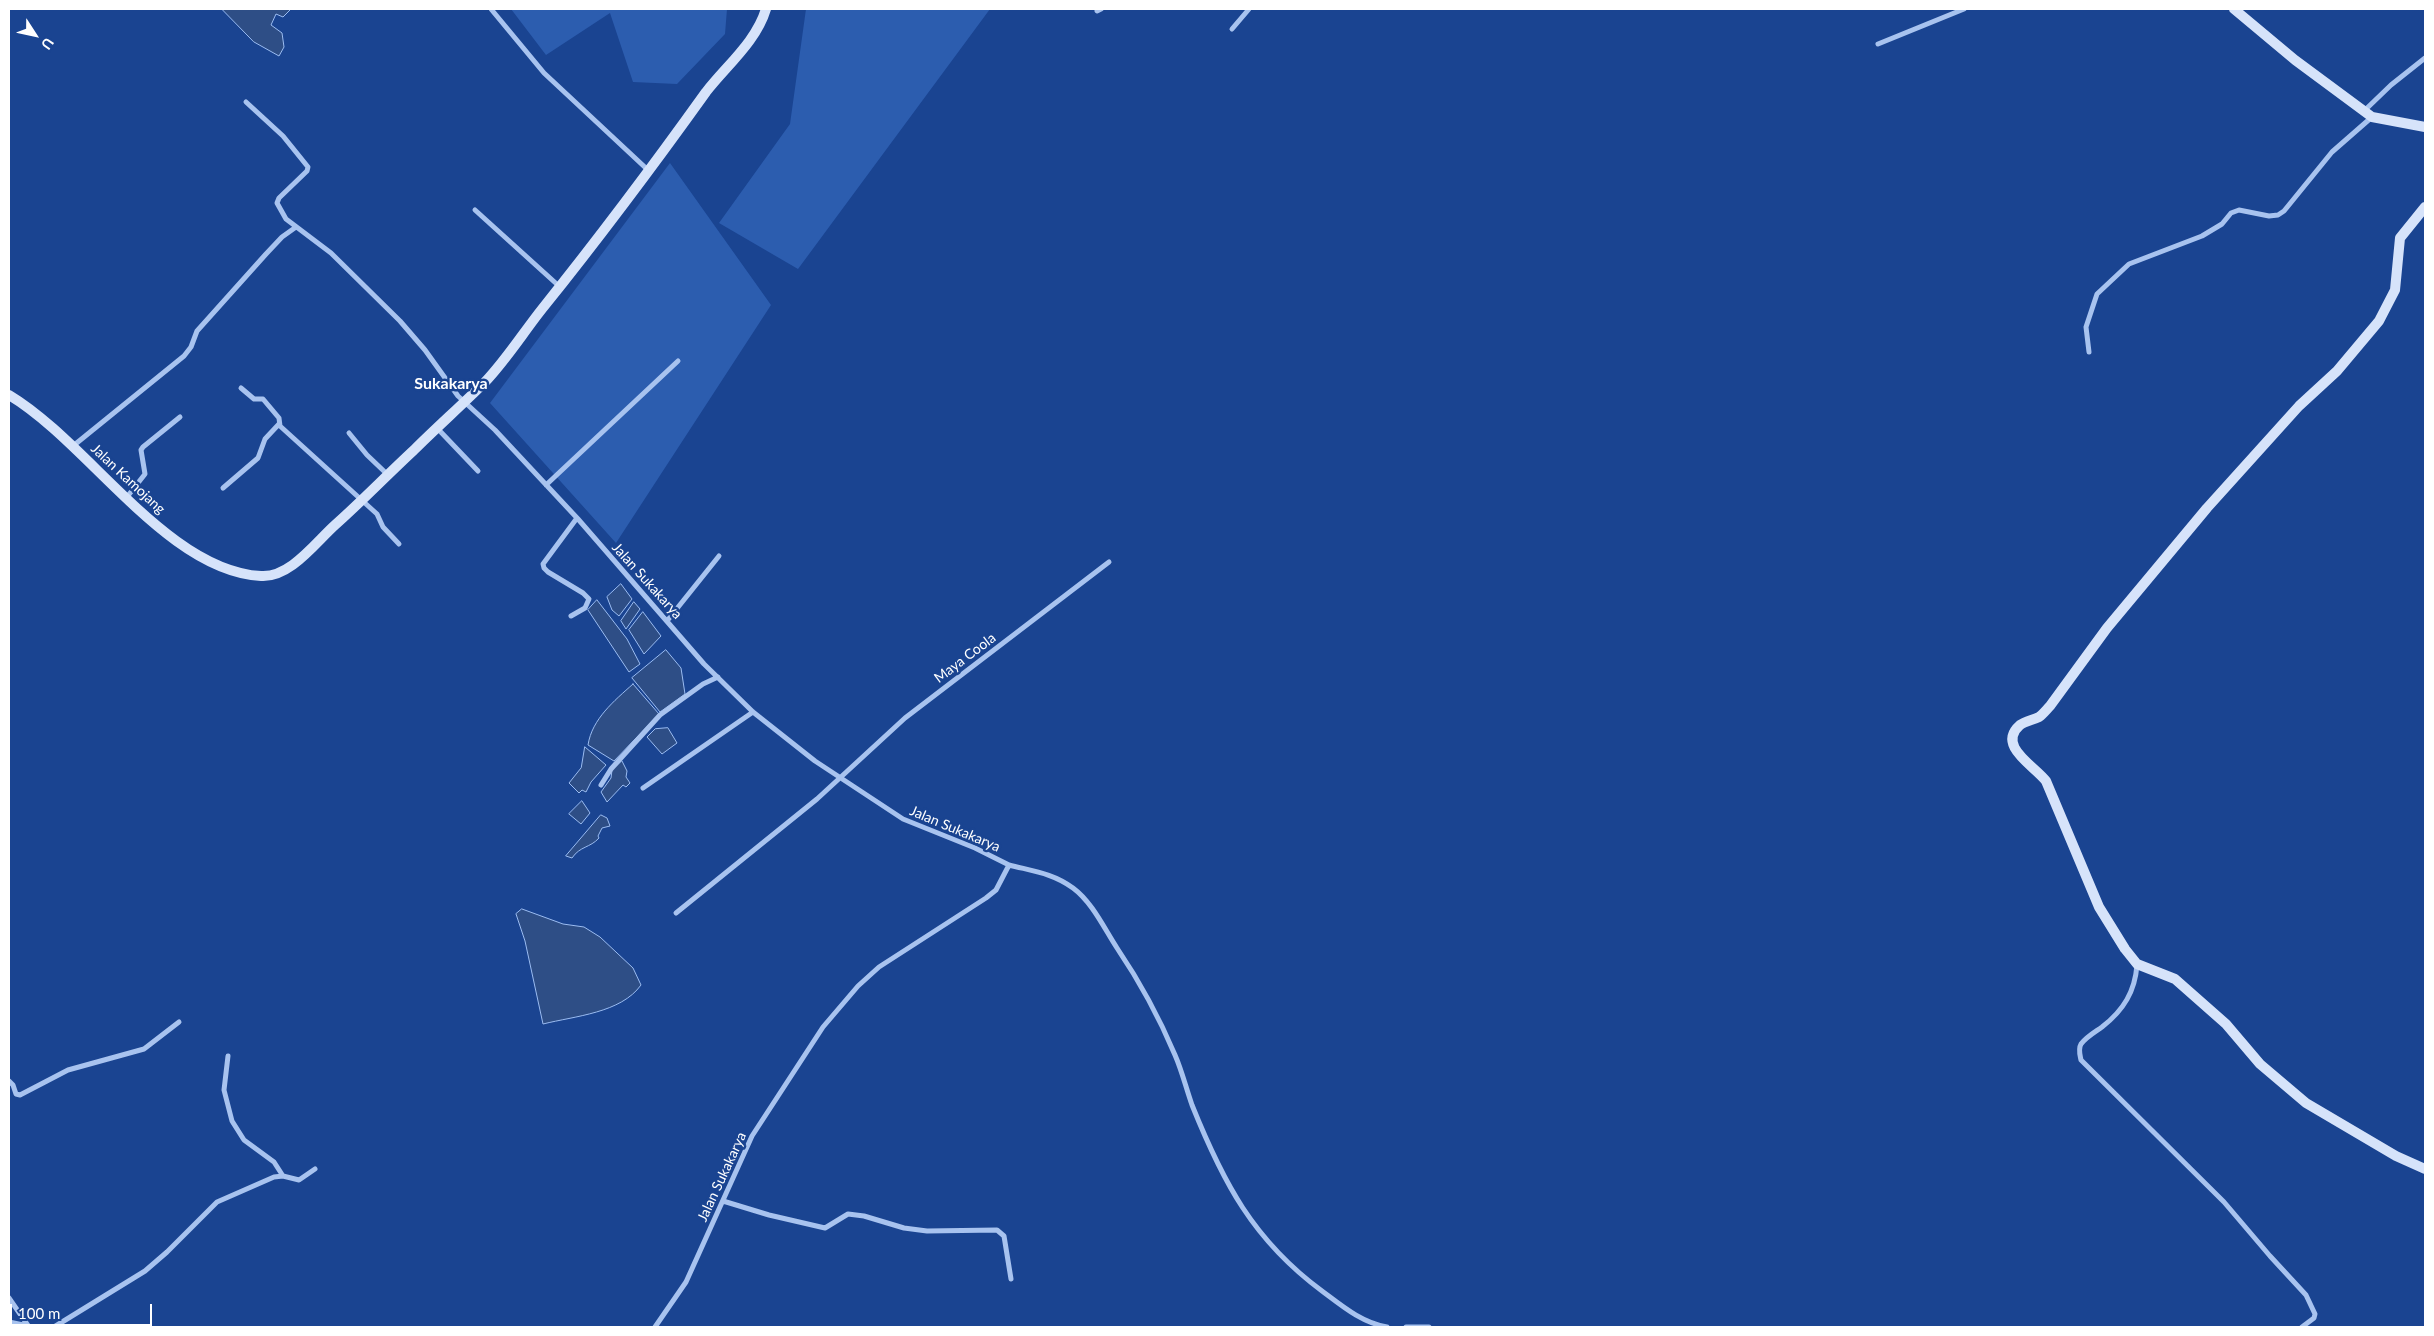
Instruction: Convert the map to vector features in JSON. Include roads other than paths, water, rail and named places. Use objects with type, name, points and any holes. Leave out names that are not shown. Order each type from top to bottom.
[{"type":"main road","name":"Jalan Kamojang","points":[[9,395],[72,446],[149,519],[197,555],[236,572],[267,576],[276,575],[287,568],[362,501],[486,380],[649,171],[709,89],[740,53],[762,22],[766,9]]},
{"type":"main road","points":[[2234,9],[2295,60],[2368,114],[2425,127]]},
{"type":"main road","points":[[2425,207],[2400,238],[2395,290],[2379,320],[2337,371],[2298,406],[2207,508],[2107,628],[2050,706],[2040,716],[2021,724],[2015,731],[2012,739],[2013,747],[2039,771],[2046,781],[2099,906],[2124,949],[2137,964],[2175,979],[2226,1024],[2260,1064],[2306,1103],[2396,1156],[2425,1169]]},
{"type":"street","points":[[491,9],[544,73],[649,171]]},
{"type":"street","points":[[1232,29],[1248,9]]},
{"type":"street","points":[[1878,44],[1964,9]]},
{"type":"street","points":[[2089,352],[2086,327],[2091,307],[2097,294],[2111,279],[2129,264],[2202,236],[2222,224],[2231,213],[2239,210],[2278,216],[2332,152],[2368,114],[2391,85],[2425,58]]},
{"type":"street","name":"Jalan Sukakarya","points":[[246,102],[283,136],[308,167],[307,171],[279,198],[278,203],[286,219],[330,252],[400,321],[425,350],[458,396],[465,401],[577,518],[718,677],[754,712],[789,742],[903,819],[975,848],[1010,865],[996,890],[890,959],[858,986],[842,1004],[806,1051],[746,1146],[723,1202],[686,1282],[655,1327]]},
{"type":"street","points":[[475,210],[560,287]]},
{"type":"street","points":[[72,446],[184,356],[191,347],[197,330],[282,237],[296,227]]},
{"type":"street","points":[[546,485],[678,361]]},
{"type":"street","points":[[223,488],[258,458],[265,439],[279,424],[279,418],[263,399],[254,399],[241,388]]},
{"type":"street","points":[[127,497],[145,474],[143,446],[180,417]]},
{"type":"street","points":[[279,424],[297,443],[377,514],[383,527],[399,544]]},
{"type":"street","points":[[437,427],[478,471]]},
{"type":"street","points":[[349,433],[367,455],[388,475]]},
{"type":"street","points":[[571,616],[585,608],[589,599],[583,593],[548,572],[543,564],[577,518]]},
{"type":"street","points":[[667,621],[719,556]]},
{"type":"street","name":"Maya Coola","points":[[676,913],[789,822],[905,718],[1109,562]]},
{"type":"street","points":[[601,785],[610,769],[660,715],[703,684],[718,677]]},
{"type":"street","points":[[642,788],[754,712]]},
{"type":"street","points":[[1010,865],[1048,874],[1075,889],[1089,904],[1153,1007],[1176,1057],[1192,1103],[1219,1168],[1230,1189],[1266,1242],[1304,1278],[1349,1311],[1387,1327]]},
{"type":"street","points":[[2137,964],[2136,983],[2132,992],[2111,1020],[2081,1044],[2079,1054],[2081,1060],[2224,1202],[2306,1295],[2315,1314],[2314,1318],[2302,1327]]},
{"type":"street","points":[[9,1082],[13,1085],[16,1094],[20,1095],[68,1070],[144,1049],[180,1022]]},
{"type":"street","points":[[228,1056],[224,1090],[232,1121],[244,1140],[274,1162],[283,1176]]},
{"type":"street","points":[[54,1327],[123,1286],[157,1262],[217,1202],[274,1177],[283,1176],[299,1180],[315,1169]]},
{"type":"street","points":[[723,1202],[825,1228],[842,1216],[855,1214],[904,1228],[927,1231],[997,1230],[1004,1236],[1011,1279]]},
{"type":"street","points":[[9,1298],[28,1327]]},
{"type":"street","points":[[9,1322],[28,1327]]},
{"type":"street","points":[[1406,1327],[1429,1327]]},
{"type":"district","name":"Sukakarya","points":[[451,384]]}]
